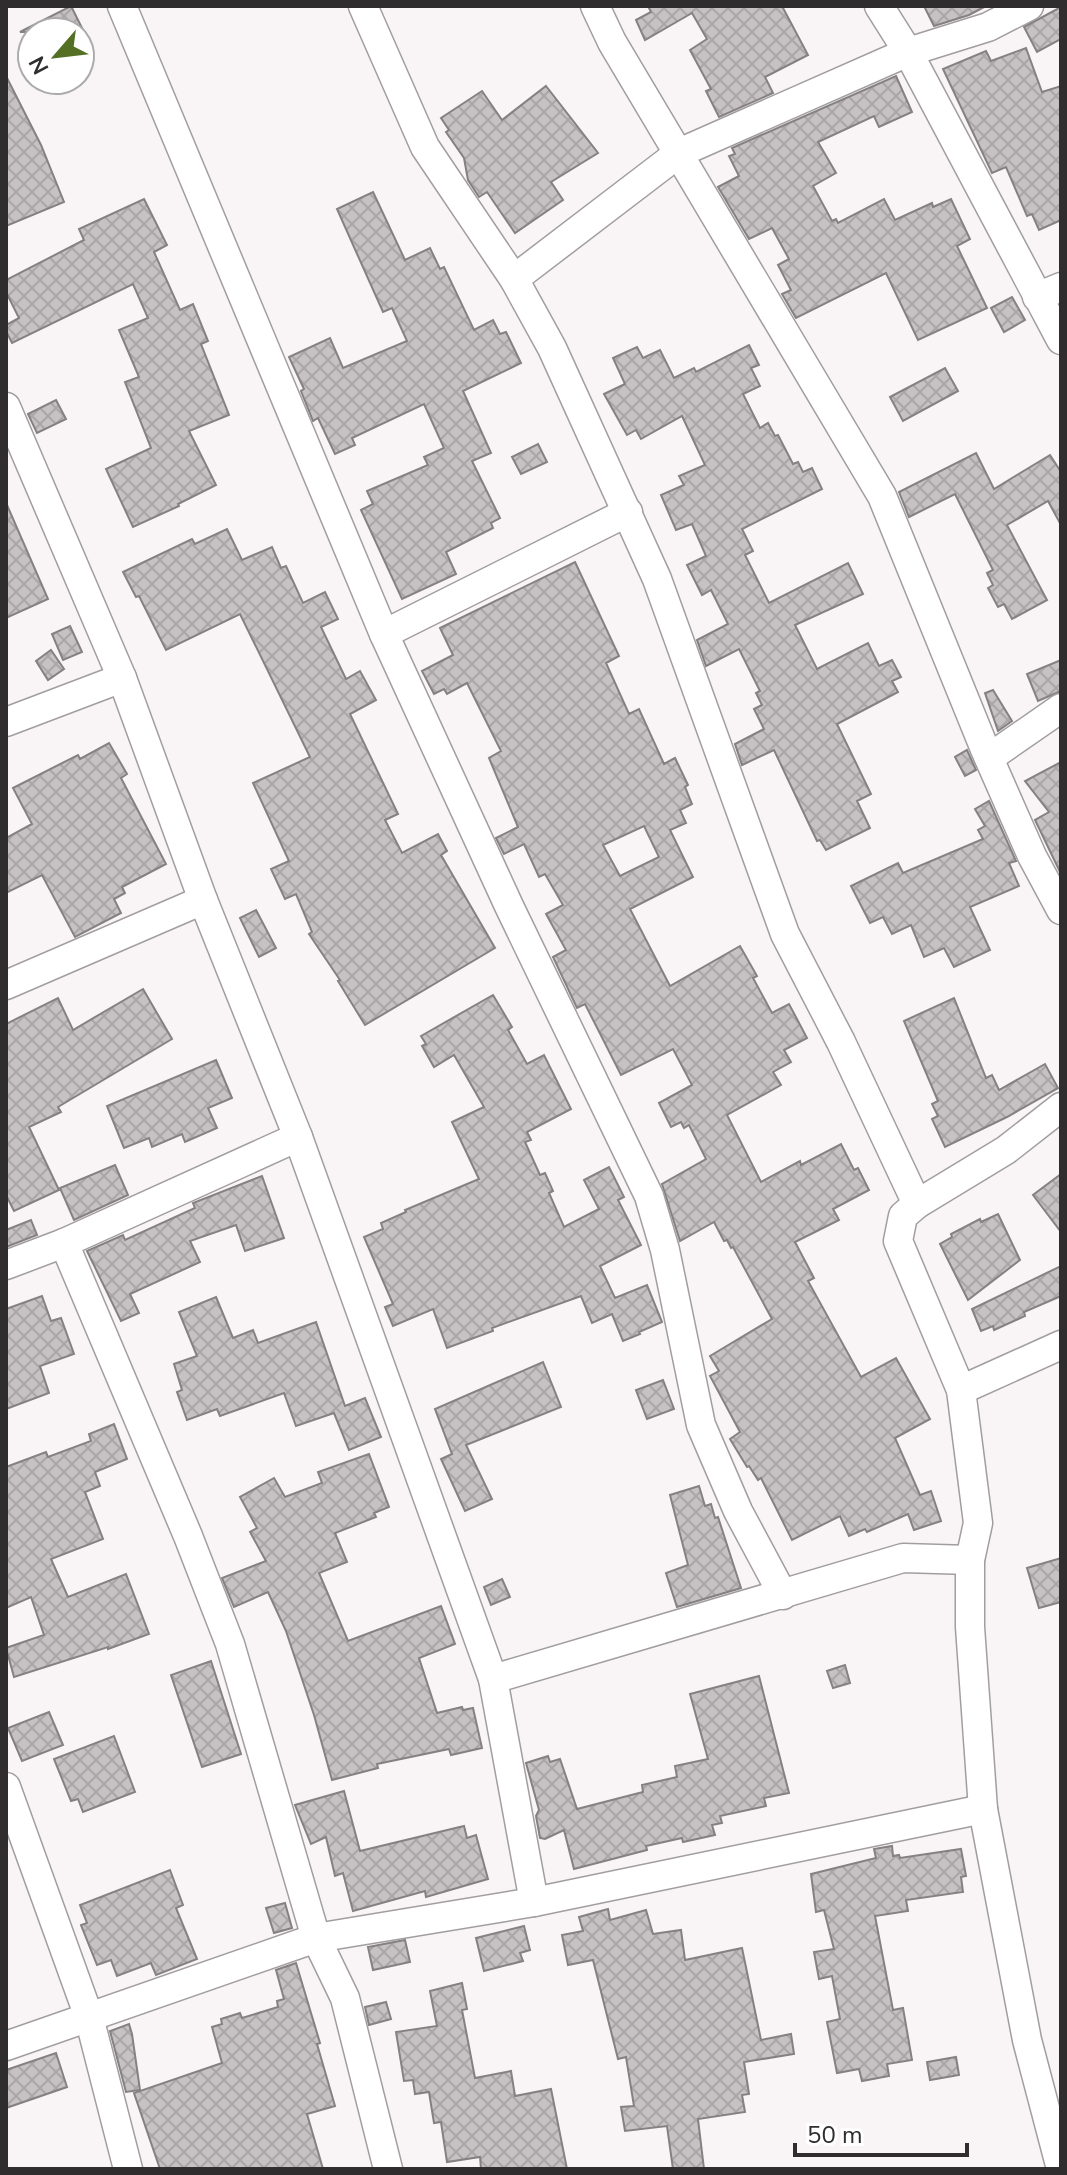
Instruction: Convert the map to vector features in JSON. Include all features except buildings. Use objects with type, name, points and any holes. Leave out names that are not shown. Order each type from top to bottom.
[{"type":"street","points":[[122,6],[384,634],[509,906],[649,1196],[665,1250],[701,1425],[738,1511],[783,1595]]},
{"type":"street","points":[[363,6],[425,147],[514,279],[552,348],[628,512],[694,677],[785,934],[841,1042],[917,1204]]},
{"type":"street","points":[[595,6],[612,42],[882,496],[989,758],[1032,856],[1061,910]]},
{"type":"street","points":[[879,6],[908,52],[1002,226],[1049,292],[1061,340]]},
{"type":"street","points":[[514,279],[679,153],[908,52],[988,27],[1029,6]]},
{"type":"street","points":[[6,407],[122,678],[203,900],[298,1137],[493,1679],[534,1902]]},
{"type":"street","points":[[384,634],[628,512]]},
{"type":"street","points":[[6,722],[122,678]]},
{"type":"street","points":[[989,758],[1061,708]]},
{"type":"street","points":[[6,985],[203,900]]},
{"type":"street","points":[[1061,1107],[1006,1150],[917,1204],[903,1216],[898,1241],[961,1390],[978,1523],[970,1560],[970,1627],[983,1809],[1027,2040],[1061,2169]]},
{"type":"street","points":[[6,1265],[64,1243],[298,1137]]},
{"type":"street","points":[[64,1243],[188,1536],[230,1644],[316,1938],[345,1998],[388,2169]]},
{"type":"street","points":[[961,1390],[1061,1345]]},
{"type":"street","points":[[493,1679],[903,1558],[970,1560]]},
{"type":"street","points":[[6,1787],[89,2017],[128,2169]]},
{"type":"street","points":[[6,2046],[316,1938],[534,1902],[983,1809]]}]
